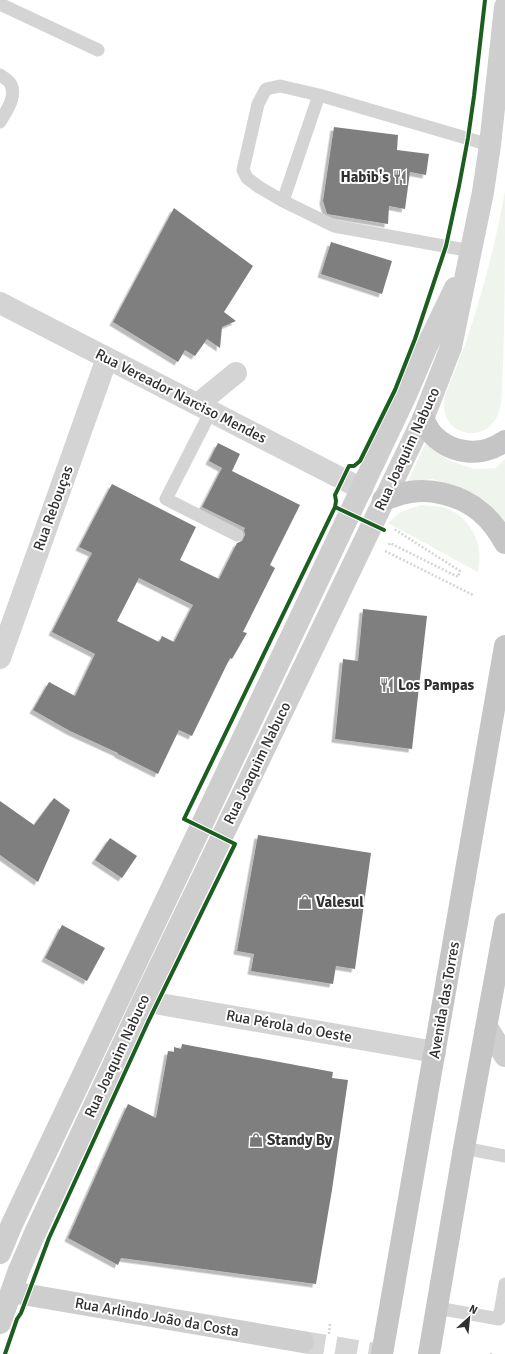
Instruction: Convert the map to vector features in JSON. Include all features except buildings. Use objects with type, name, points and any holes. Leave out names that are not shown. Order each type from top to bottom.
[{"type":"highway","points":[[423,419],[432,434],[441,442],[446,446],[462,452],[480,452],[496,447],[505,441]]},
{"type":"highway","points":[[383,500],[402,494],[423,491],[444,494],[464,501],[482,513],[497,528],[505,542]]},
{"type":"highway","name":"Avenida das Torres","points":[[382,1354],[505,646]]},
{"type":"highway","points":[[429,1354],[464,1148],[505,924]]},
{"type":"main road","name":"Rua Joaquim Nabuco","points":[[0,1323],[35,1233],[143,1001],[423,419],[451,347],[483,192],[490,145],[505,7]]},
{"type":"main road","name":"Rua Joaquim Nabuco","points":[[0,1253],[12,1224],[362,489],[469,257]]},
{"type":"main road","points":[[400,408],[423,419]]},
{"type":"main road","points":[[487,1027],[505,1056]]},
{"type":"main road","points":[[12,1224],[35,1233]]},
{"type":"main road","name":"Rua Arlindo João da Costa","points":[[11,1292],[303,1342]]},
{"type":"street","name":"Rua Vereador Narciso Mendes","points":[[0,303],[362,489]]},
{"type":"street","name":"Rua Rebouças","points":[[0,658],[107,358]]},
{"type":"street","points":[[205,408],[236,373]]},
{"type":"street","name":"Rua Pérola do Oeste","points":[[143,1001],[435,1052]]},
{"type":"lane","points":[[0,4],[98,50]]},
{"type":"lane","points":[[0,75],[10,82],[13,92],[10,103],[0,122]]},
{"type":"lane","points":[[469,257],[334,226],[283,201],[259,187],[247,178],[242,170],[258,104],[266,89],[280,86],[318,95],[490,145]]},
{"type":"lane","points":[[283,201],[318,95]]},
{"type":"lane","points":[[205,408],[166,498],[237,535]]},
{"type":"lane","points":[[464,1148],[505,1156]]},
{"type":"lane","points":[[437,1308],[499,1319],[505,1284]]},
{"type":"path","points":[[394,529],[460,571],[458,577],[390,543],[385,552],[473,595]]},
{"type":"path","points":[[329,1334],[330,1323]]},
{"type":"shaded area","points":[[505,191],[504,322],[501,403],[499,413],[490,426],[476,433],[463,432],[452,426],[448,421],[444,410],[445,396],[467,339],[489,266]]},
{"type":"shaded area","points":[[426,443],[448,460],[474,469],[496,468],[505,459],[505,527],[491,505],[464,490],[432,479],[407,483]]},
{"type":"shaded area","points":[[421,505],[443,507],[456,513],[462,518],[472,530],[478,543],[478,572],[388,523],[401,512]]},
{"type":"tunnel","points":[[303,1342],[375,1354]]},
{"type":"cycle path","points":[[5,1354],[49,1238],[148,1022],[235,844],[184,819],[335,507],[335,495],[349,466],[354,466],[360,461],[395,390],[415,339],[446,246],[459,186],[474,96],[485,0]]},
{"type":"cycle path","points":[[335,507],[384,530]]},
{"type":"place","name":"Habib's","points":[[400,177]]},
{"type":"place","name":"Los Pampas","points":[[387,685]]},
{"type":"place","name":"Valesul","points":[[305,902]]},
{"type":"place","name":"Standy By","points":[[256,1140]]}]
